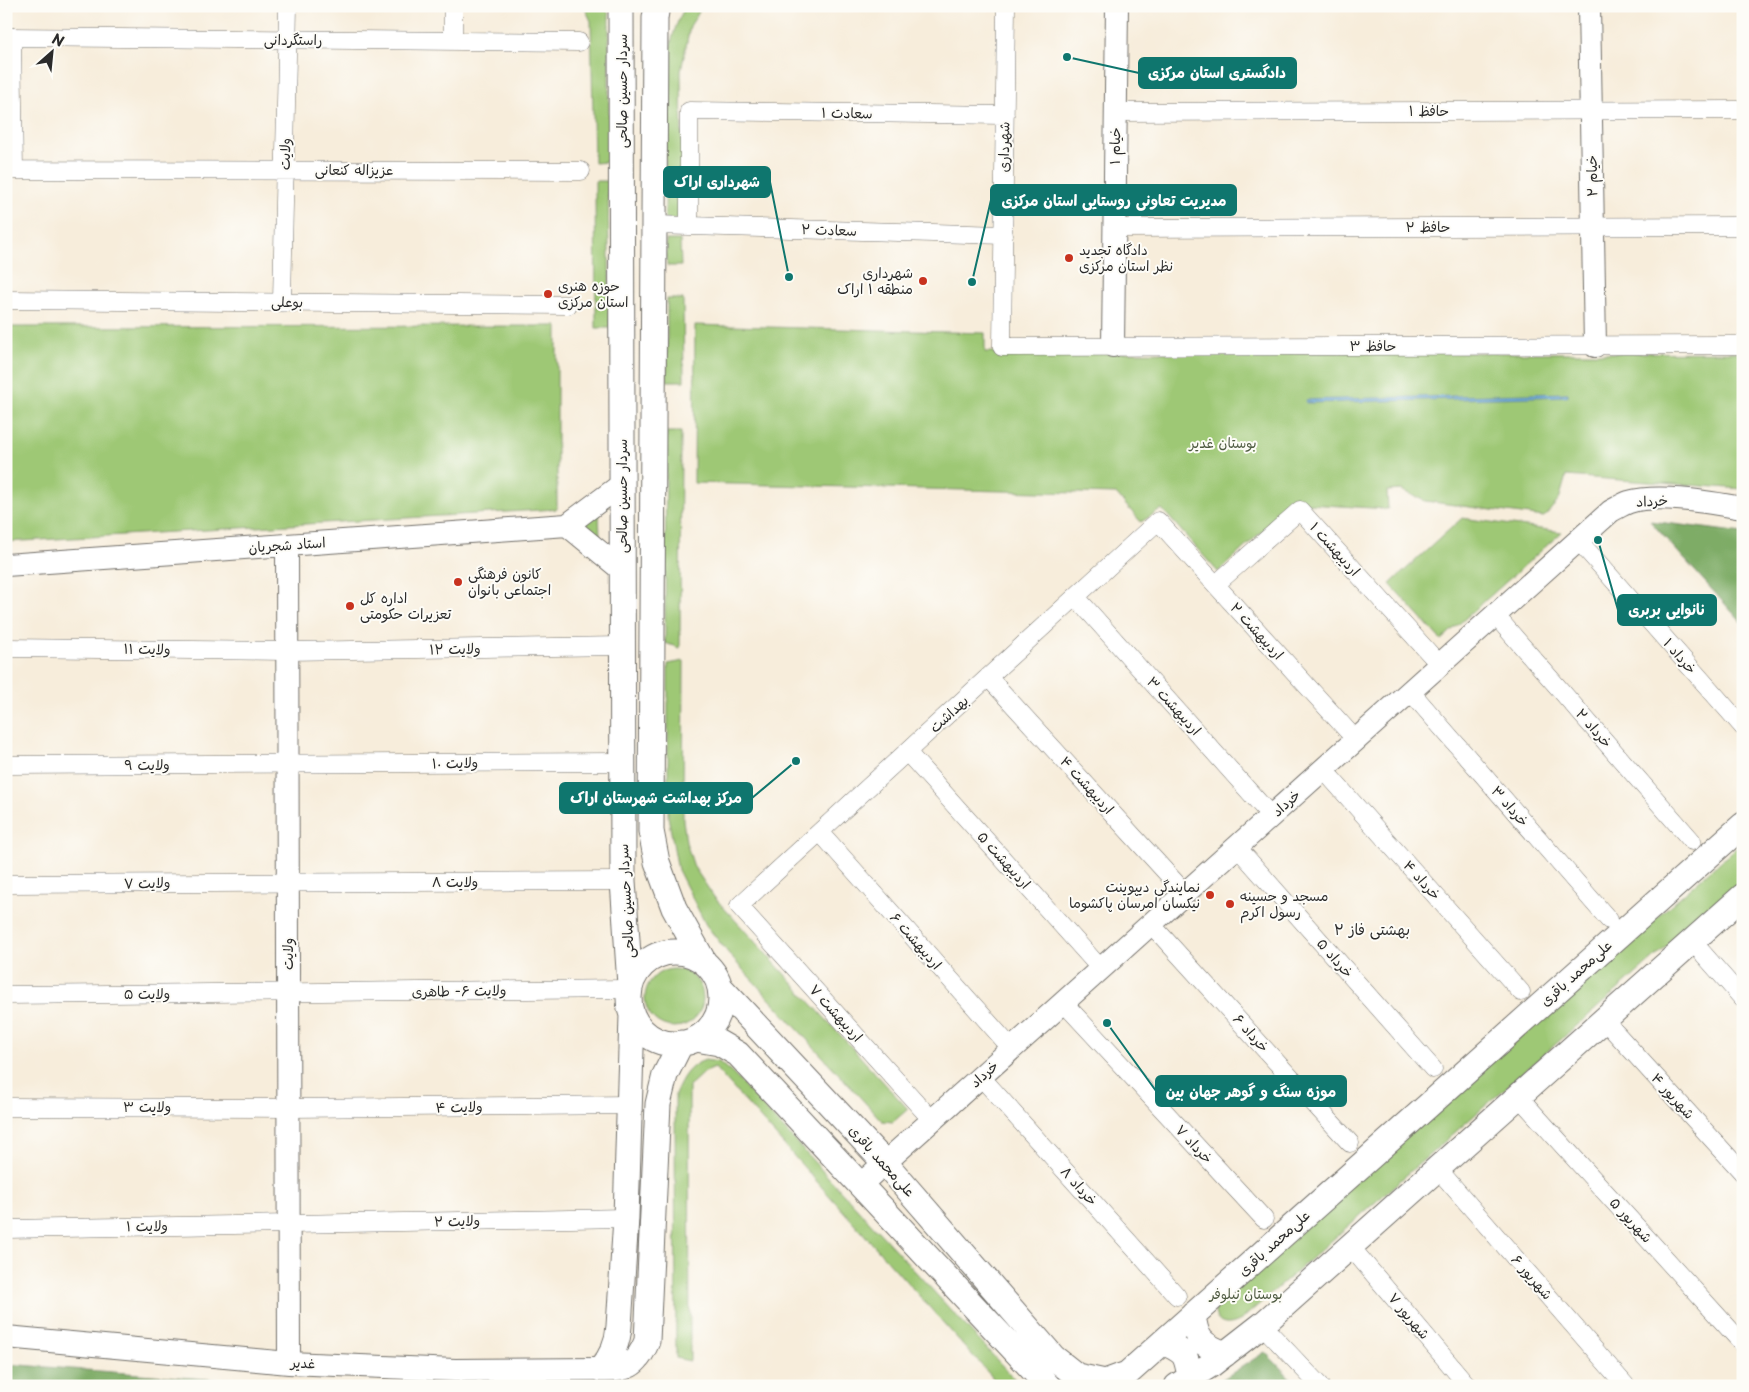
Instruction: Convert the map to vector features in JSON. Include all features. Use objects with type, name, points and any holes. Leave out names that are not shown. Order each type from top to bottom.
[{"type":"main road","name":"سردار حسین صالحی","points":[[621,6],[623,881],[630,987]]},
{"type":"main road","points":[[601,1369],[615,1369],[633,1363],[638,1359],[646,1341],[658,1104],[665,1075],[689,1041],[708,1030],[717,1017],[721,1002],[720,987],[714,973],[704,962],[674,908],[657,862],[650,831],[655,18],[658,6]]},
{"type":"main road","points":[[622,32],[629,25],[638,23],[648,26],[655,36]]},
{"type":"main road","name":"علی‌محمد باقری","points":[[720,987],[884,1163],[1053,1357],[1078,1376],[1105,1382],[1127,1374],[1743,825]]},
{"type":"main road","points":[[1183,1382],[1225,1354],[1262,1325],[1743,896]]},
{"type":"main road","points":[[601,1369],[612,1355],[618,1336],[626,1218],[630,1105],[632,1015],[629,1002],[630,987],[637,971],[648,961],[661,954],[676,952],[691,955],[704,962]]},
{"type":"main road","points":[[632,1015],[638,1026],[657,1040],[669,1043],[689,1041],[719,1043],[738,1054],[1048,1386]]},
{"type":"main road","points":[[1194,1315],[1194,1327],[1198,1338],[1209,1348],[1225,1354]]},
{"type":"main road","points":[[1163,1342],[1183,1353],[1188,1362],[1183,1382]]},
{"type":"street","name":"ولایت","points":[[282,302],[288,6]]},
{"type":"street","points":[[452,6],[453,41]]},
{"type":"street","name":"شهرداری","points":[[1002,347],[1006,6]]},
{"type":"street","name":"خیام ۱","points":[[1113,346],[1117,6]]},
{"type":"street","name":"خیام ۲","points":[[1589,6],[1595,346]]},
{"type":"street","name":"راستگردانی","points":[[9,37],[579,42]]},
{"type":"street","points":[[9,37],[10,170]]},
{"type":"street","name":"حافظ ۱","points":[[1116,112],[1743,110]]},
{"type":"street","name":"سعادت ۱","points":[[689,226],[689,111],[1005,115]]},
{"type":"street","name":"عزیزاله کنعانی","points":[[10,170],[581,171]]},
{"type":"street","name":"سعادت ۲","points":[[654,225],[1004,235]]},
{"type":"street","name":"حافظ ۲","points":[[1114,228],[1743,226]]},
{"type":"street","name":"بوعلی","points":[[6,300],[568,305]]},
{"type":"street","name":"حافظ ۳","points":[[1002,347],[1743,345]]},
{"type":"street","points":[[622,484],[567,525],[622,571]]},
{"type":"street","name":"خرداد","points":[[860,1185],[1611,511],[1628,502],[1646,499],[1696,501],[1743,508]]},
{"type":"street","name":"اردیبهشت ۱","points":[[1223,578],[1300,510],[1440,665]]},
{"type":"street","name":"بهداشت","points":[[739,906],[1158,521]]},
{"type":"street","name":"اردیبهشت ۲","points":[[1158,521],[1356,740]]},
{"type":"street","name":"استاد شجریان","points":[[6,565],[567,525]]},
{"type":"street","name":"خرداد ۱","points":[[1578,540],[1743,727]]},
{"type":"street","name":"ولایت","points":[[286,545],[289,1363]]},
{"type":"street","name":"اردیبهشت ۳","points":[[1076,597],[1271,816]]},
{"type":"street","name":"خرداد ۲","points":[[1495,615],[1692,841]]},
{"type":"street","name":"ولایت ۱۲","points":[[287,651],[623,646]]},
{"type":"street","name":"ولایت ۱۱","points":[[6,648],[287,651]]},
{"type":"street","name":"اردیبهشت ۴","points":[[988,677],[1185,893]]},
{"type":"street","name":"خرداد ۳","points":[[1410,691],[1609,920]]},
{"type":"street","name":"اردیبهشت ۵","points":[[907,752],[1101,969]]},
{"type":"street","name":"ولایت ۱۰","points":[[287,765],[623,762]]},
{"type":"street","name":"ولایت ۹","points":[[6,765],[287,765]]},
{"type":"street","name":"خرداد ۴","points":[[1323,769],[1521,992]]},
{"type":"street","name":"اردیبهشت ۶","points":[[820,832],[1012,1049]]},
{"type":"street","name":"خرداد ۵","points":[[1237,847],[1433,1069]]},
{"type":"street","name":"ولایت ۸","points":[[288,882],[623,881]]},
{"type":"street","name":"ولایت ۷","points":[[6,884],[288,882]]},
{"type":"street","name":"اردیبهشت ۷","points":[[739,906],[932,1120]]},
{"type":"street","name":"خرداد ۶","points":[[1151,924],[1350,1143]]},
{"type":"street","points":[[1692,941],[1743,999]]},
{"type":"street","name":"ولایت ۶- طاهری","points":[[288,994],[630,987]]},
{"type":"street","name":"ولایت ۵","points":[[6,995],[288,994]]},
{"type":"street","name":"خرداد ۷","points":[[1063,1002],[1264,1219]]},
{"type":"street","name":"شهریور ۴","points":[[1604,1020],[1743,1173]]},
{"type":"street","name":"خرداد ۸","points":[[981,1077],[1176,1296]]},
{"type":"street","name":"شهریور ۵","points":[[1518,1096],[1743,1344]]},
{"type":"street","name":"ولایت ۴","points":[[288,1108],[630,1105]]},
{"type":"street","name":"ولایت ۳","points":[[6,1107],[288,1108]]},
{"type":"street","name":"شهریور ۶","points":[[1437,1168],[1626,1386]]},
{"type":"street","name":"ولایت ۲","points":[[288,1224],[626,1218]]},
{"type":"street","name":"ولایت ۱","points":[[6,1229],[288,1224]]},
{"type":"street","name":"شهریور ۷","points":[[1350,1246],[1468,1386]]},
{"type":"street","points":[[1262,1325],[1320,1386]]},
{"type":"street","name":"غدیر","points":[[6,1337],[289,1363],[455,1370],[601,1369]]},
{"type":"green space","points":[[584,6],[603,6],[609,14],[609,162],[594,163],[591,21]]},
{"type":"green space","points":[[686,6],[696,6],[699,12],[690,26],[681,71],[683,220],[665,219],[666,70],[675,29]]},
{"type":"green space","points":[[595,181],[608,181],[610,328],[596,328]]},
{"type":"green space","points":[[666,240],[680,240],[681,266],[667,266]]},
{"type":"green space","points":[[667,299],[683,299],[684,381],[667,381]]},
{"type":"green space","name":"بوستان غدیر","points":[[695,325],[985,333],[985,352],[1743,352],[1743,489],[1566,476],[1559,500],[1544,517],[1425,501],[1401,490],[1387,491],[1388,509],[1293,503],[1218,572],[1162,509],[1141,522],[1116,494],[694,483]]},
{"type":"green space","points":[[557,326],[557,509],[6,542],[9,327]]},
{"type":"green space","points":[[666,432],[681,432],[680,648],[665,643]]},
{"type":"green space","points":[[599,510],[600,539],[579,525]]},
{"type":"green space","points":[[1462,518],[1562,532],[1441,640],[1390,584]]},
{"type":"green space","points":[[1650,521],[1743,533],[1743,624]]},
{"type":"green space","points":[[684,661],[683,820],[686,842],[694,867],[714,897],[908,1109],[893,1122],[882,1121],[733,959],[706,925],[678,870],[668,816],[668,664]]},
{"type":"green space","name":"بوستان نیلوفر","points":[[1743,842],[1743,880],[1241,1320],[1229,1324],[1220,1322],[1215,1314],[1216,1301]]},
{"type":"green space","points":[[668,969],[680,969],[695,977],[703,992],[703,1004],[695,1019],[680,1027],[668,1027],[653,1019],[645,1004],[645,992],[653,977]]},
{"type":"green space","points":[[705,1060],[719,1062],[733,1074],[1021,1386],[1000,1386],[715,1068],[703,1073],[689,1086],[690,1361],[676,1358],[675,1094],[686,1073]]},
{"type":"green space","points":[[1265,1352],[1298,1386],[1212,1386]]},
{"type":"green space","points":[[6,1364],[286,1385],[326,1386],[6,1386]]},
{"type":"water","points":[[1568,393],[1568,396],[1306,403],[1306,400]]},
{"type":"place","name":"دادگستری استان مرکزی","points":[[1067,57]]},
{"type":"place","name":"دادگاه تجدید نظر استان مرکزی","points":[[1069,258]]},
{"type":"place","name":"شهرداری اراک","points":[[789,277]]},
{"type":"place","name":"شهرداری منطقه ۱ اراک","points":[[923,281]]},
{"type":"place","name":"مدیریت تعاونی روستایی استان مرکزی","points":[[972,282]]},
{"type":"place","name":"حوزه هنری استان مرکزی","points":[[548,294]]},
{"type":"place","name":"نانوایی بربری","points":[[1598,540]]},
{"type":"place","name":"کانون فرهنگی اجتماعی بانوان","points":[[458,582]]},
{"type":"place","name":"اداره کل تعزیرات حکومتی","points":[[350,606]]},
{"type":"place","name":"مرکز بهداشت شهرستان اراک","points":[[796,761]]},
{"type":"place","name":"نمایندگی دیپوینت نیکسان امرسان پاکشوما","points":[[1210,895]]},
{"type":"place","name":"مسجد و حسینه رسول اکرم","points":[[1230,904]]},
{"type":"place","name":"موزه سنگ و گوهر جهان بین","points":[[1107,1023]]},
{"type":"district","name":"بهشتی فاز ۲","points":[[1372,930]]}]
